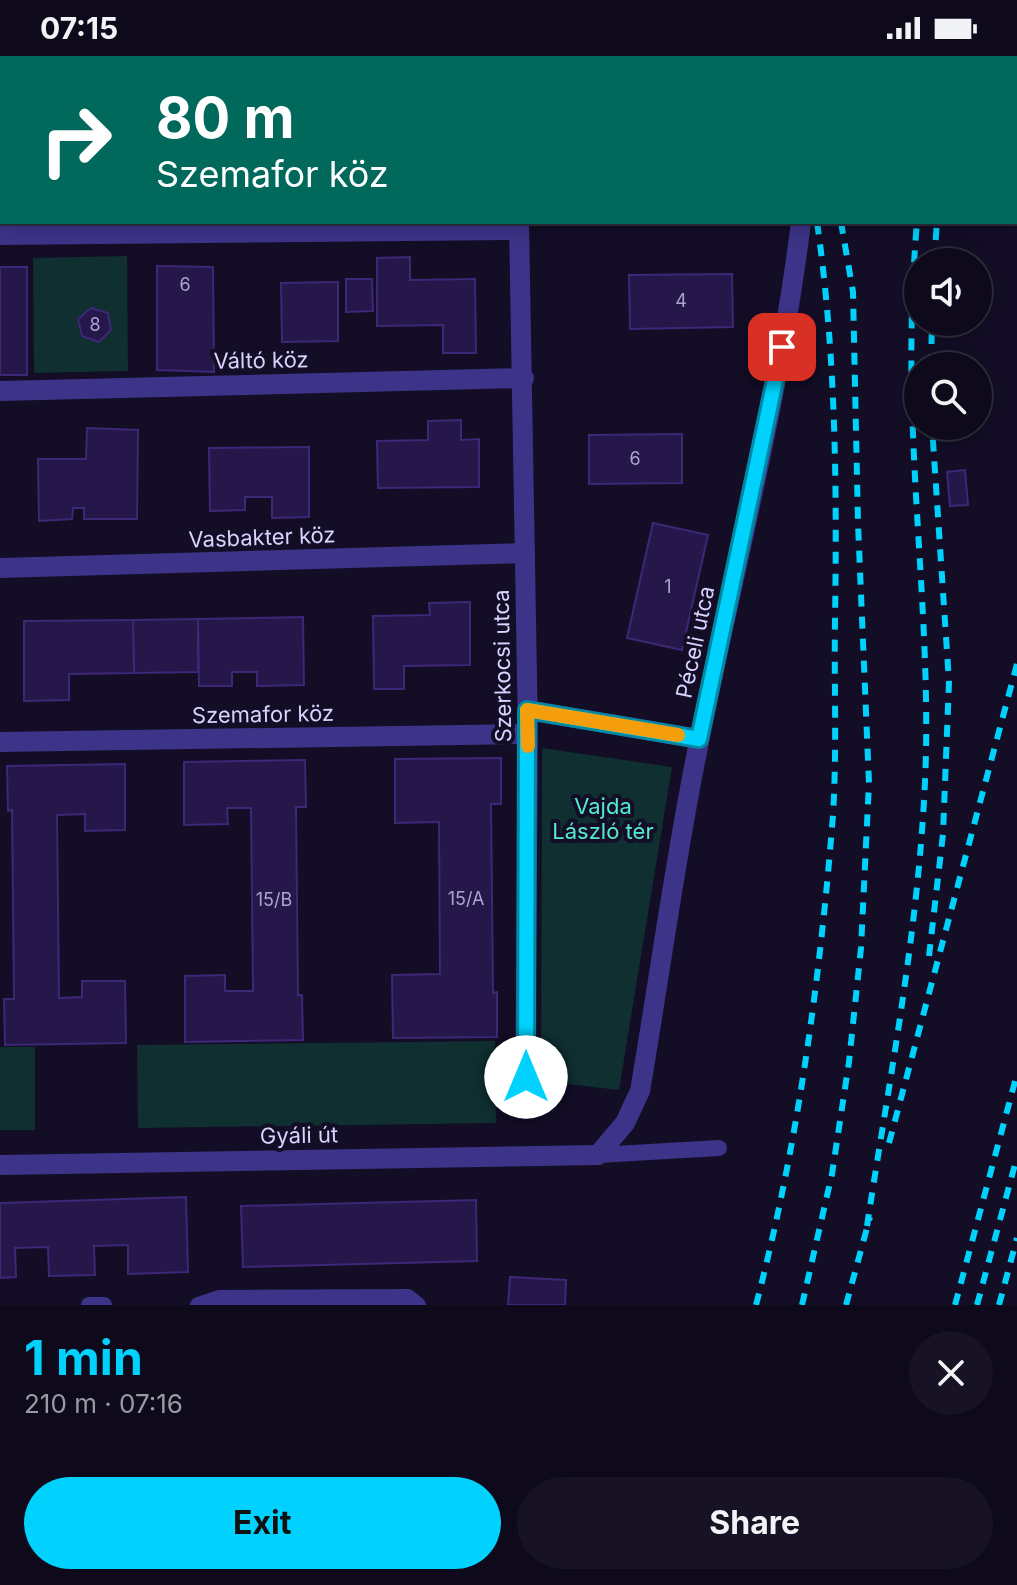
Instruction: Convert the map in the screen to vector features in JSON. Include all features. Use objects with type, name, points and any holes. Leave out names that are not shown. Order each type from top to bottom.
[{"type":"street","name":"Péceli utca","points":[[598,1155],[625,1123],[640,1091],[699,739],[793,290],[801,224]]},
{"type":"street","points":[[0,235],[519,226]]},
{"type":"street","name":"Szerkocsi utca","points":[[519,226],[528,734],[525,1109]]},
{"type":"street","name":"Váltó köz","points":[[0,391],[524,378]]},
{"type":"street","name":"Vasbakter köz","points":[[0,568],[525,553]]},
{"type":"street","points":[[527,710],[699,739]]},
{"type":"street","name":"Szemafor köz","points":[[0,742],[528,734]]},
{"type":"street","name":"Gyáli út","points":[[0,1165],[598,1155]]},
{"type":"lane","points":[[598,1155],[719,1148]]},
{"type":"lane","points":[[198,1305],[219,1298],[408,1297],[418,1305]]},
{"type":"lane","points":[[89,1305],[104,1305]]},
{"type":"green space","points":[[127,256],[128,371],[34,373],[33,258]]},
{"type":"green space","name":"Vajda László tér","points":[[542,748],[672,767],[619,1090],[541,1081]]},
{"type":"green space","points":[[495,1041],[496,1123],[138,1128],[137,1045]]},
{"type":"green space","points":[[0,1047],[35,1047],[35,1130],[0,1130]]},
{"type":"building","points":[[410,257],[410,280],[475,279],[476,353],[443,353],[443,325],[377,326],[377,258]]},
{"type":"building","points":[[157,266],[213,267],[214,372],[157,370]]},
{"type":"building","points":[[0,267],[27,267],[27,375],[0,375]]},
{"type":"building","points":[[732,274],[733,327],[630,329],[629,275]]},
{"type":"building","points":[[346,279],[372,279],[373,311],[346,312]]},
{"type":"building","points":[[338,282],[338,341],[282,342],[281,283]]},
{"type":"building","points":[[91,308],[108,313],[111,330],[99,342],[82,336],[78,319]]},
{"type":"building","points":[[461,420],[461,440],[479,439],[479,487],[378,488],[377,441],[428,440],[428,421]]},
{"type":"building","points":[[87,428],[138,430],[137,519],[84,519],[84,508],[73,508],[72,519],[39,521],[38,459],[86,459]]},
{"type":"building","points":[[682,434],[682,483],[589,484],[589,435]]},
{"type":"building","points":[[309,447],[309,517],[272,518],[272,497],[245,497],[245,510],[210,511],[209,448]]},
{"type":"building","points":[[965,470],[968,505],[950,506],[947,472]]},
{"type":"building","points":[[653,523],[708,535],[682,650],[627,638]]},
{"type":"building","points":[[470,602],[470,665],[404,666],[404,689],[374,689],[373,616],[430,615],[429,603]]},
{"type":"building","points":[[303,617],[304,685],[257,686],[257,672],[232,672],[232,686],[199,686],[198,619]]},
{"type":"building","points":[[198,619],[198,672],[134,673],[133,620]]},
{"type":"building","points":[[133,620],[134,673],[69,674],[69,700],[24,701],[24,621]]},
{"type":"building","points":[[501,758],[501,804],[491,804],[493,993],[497,992],[497,1037],[393,1038],[392,975],[440,974],[439,822],[395,823],[395,759]]},
{"type":"building","points":[[305,760],[306,807],[296,807],[298,995],[302,995],[303,1040],[185,1042],[185,976],[225,975],[225,991],[253,991],[251,808],[227,808],[228,824],[184,825],[184,762]]},
{"type":"building","points":[[125,764],[125,830],[85,831],[85,814],[57,815],[59,998],[82,997],[82,981],[125,981],[126,1043],[5,1045],[4,999],[14,999],[12,810],[8,811],[7,766]]},
{"type":"building","points":[[186,1197],[188,1272],[128,1274],[128,1245],[94,1246],[95,1275],[49,1276],[48,1247],[15,1248],[16,1277],[0,1278],[0,1203]]},
{"type":"building","points":[[476,1200],[477,1261],[243,1267],[241,1206]]},
{"type":"building","points":[[510,1277],[566,1280],[565,1305],[508,1305]]},
{"type":"railway","points":[[756,1305],[784,1184],[805,1062],[833,815],[834,421],[828,321],[817,224]]},
{"type":"railway","points":[[802,1305],[832,1174],[849,1062],[861,948],[869,783],[858,523],[853,292],[841,224]]},
{"type":"railway","points":[[867,1226],[912,931],[926,753],[912,380],[912,301],[917,224]]},
{"type":"railway","points":[[935,248],[937,224]]},
{"type":"railway","points":[[931,352],[932,336]]},
{"type":"railway","points":[[929,956],[943,834],[949,682],[933,440]]},
{"type":"railway","points":[[889,1143],[1017,664]]},
{"type":"railway","points":[[955,1305],[1017,1074]]},
{"type":"railway","points":[[977,1305],[1017,1157]]},
{"type":"railway","points":[[846,1305],[870,1217]]},
{"type":"railway","points":[[999,1305],[1017,1238]]},
{"type":"slow traffic","points":[[528,746],[527,710],[678,735]]},
{"type":"route","points":[[526,1077],[527,710],[699,739],[782,347]]}]
